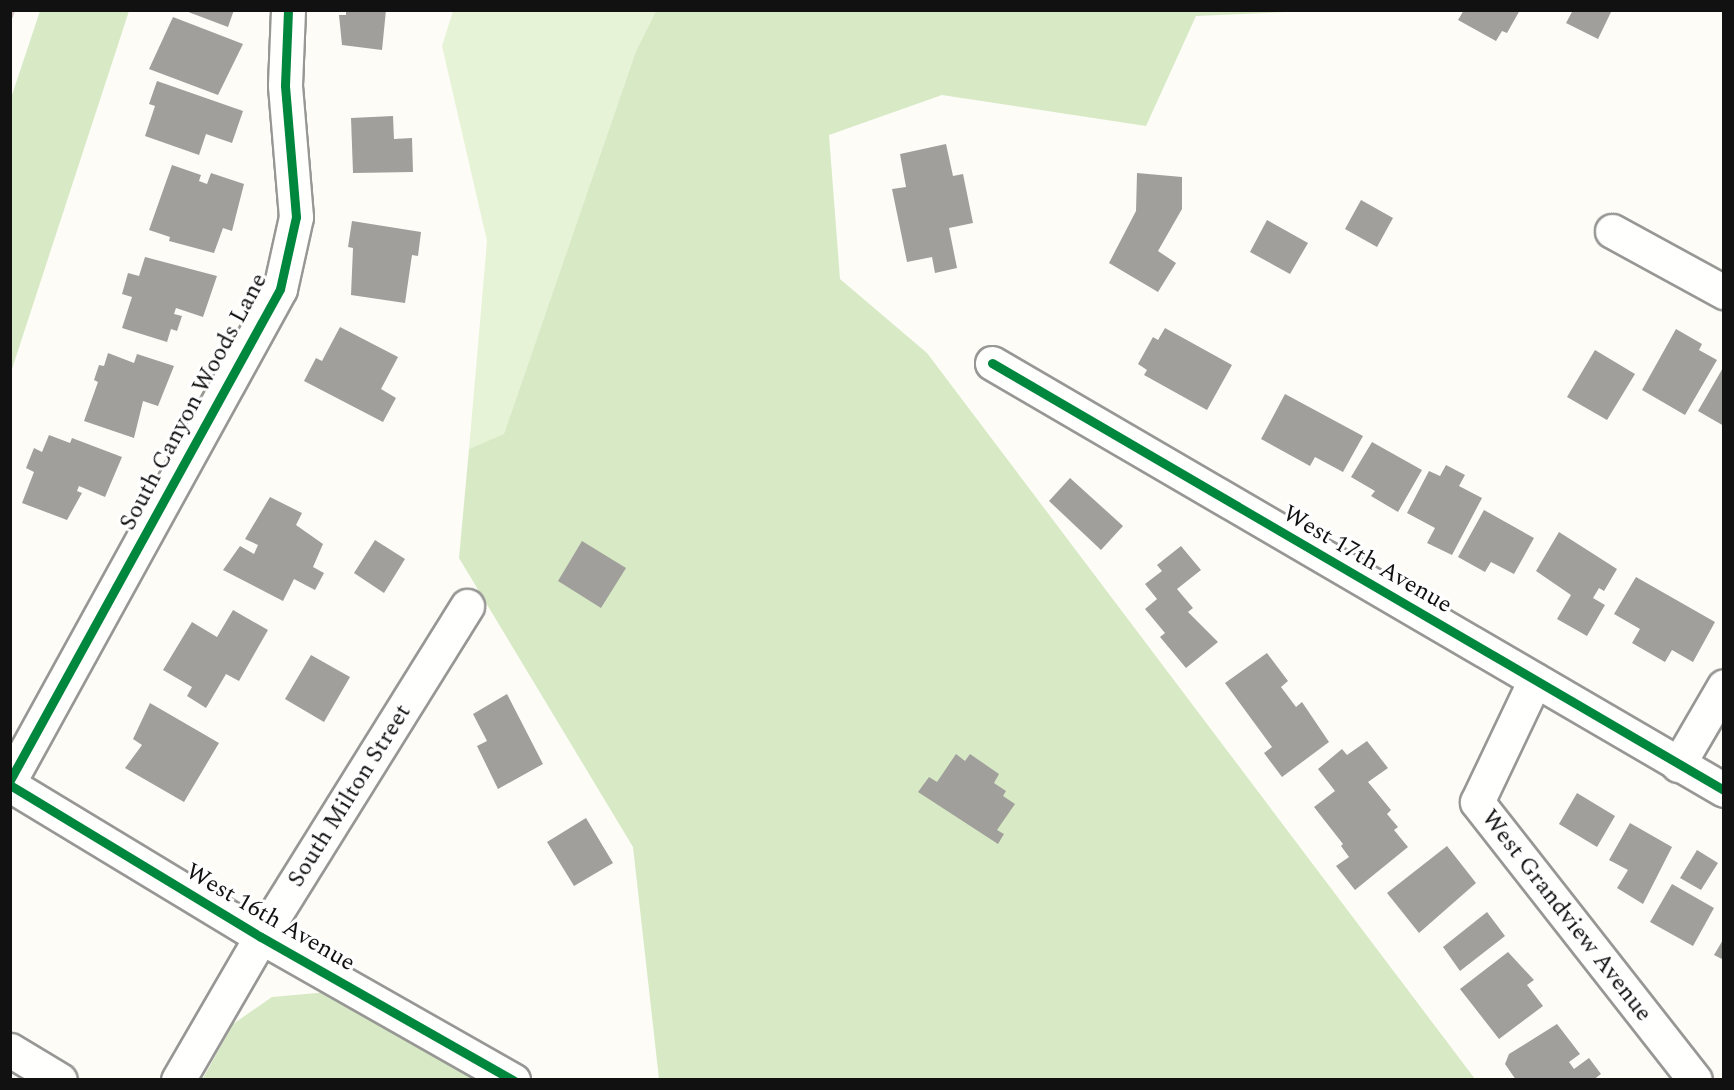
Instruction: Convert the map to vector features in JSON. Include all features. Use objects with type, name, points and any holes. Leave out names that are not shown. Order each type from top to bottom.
[{"type":"street","name":"South Canyon Woods Lane","points":[[10,780],[280,288],[296,217],[285,85],[288,10]]},
{"type":"street","points":[[1612,231],[1724,292]]},
{"type":"street","name":"West 17th Avenue","points":[[992,363],[1724,790]]},
{"type":"street","name":"South Milton Street","points":[[178,1080],[261,937],[467,606]]},
{"type":"street","name":"West Grandview Avenue","points":[[1534,680],[1477,802],[1695,1080]]},
{"type":"street","points":[[1678,765],[1724,686]]},
{"type":"street","name":"West 16th Avenue","points":[[10,785],[261,937],[513,1080]]},
{"type":"street","points":[[10,1050],[60,1080]]},
{"type":"green space","points":[[40,11],[129,11],[11,372],[11,98]]},
{"type":"green space","points":[[453,11],[656,11],[636,51],[504,435],[469,449],[487,241],[442,46]]},
{"type":"green space","points":[[656,11],[1309,11],[1196,16],[1146,126],[942,95],[829,135],[840,279],[927,353],[1475,1079],[659,1079],[633,847],[459,558],[469,449],[504,434],[636,51]]},
{"type":"green space","points":[[328,992],[479,1079],[202,1080],[233,1024],[272,997]]},
{"type":"building","points":[[183,10],[234,10],[228,27]]},
{"type":"building","points":[[346,10],[386,10],[382,50],[342,45],[339,15],[346,15]]},
{"type":"building","points":[[1464,10],[1520,10],[1507,33],[1502,31],[1496,41],[1458,20]]},
{"type":"building","points":[[1573,10],[1612,10],[1598,39],[1566,23]]},
{"type":"building","points":[[173,17],[243,44],[218,95],[149,69]]},
{"type":"building","points":[[157,81],[243,111],[232,143],[206,134],[199,155],[145,136],[155,106],[149,104]]},
{"type":"building","points":[[393,116],[394,139],[412,138],[413,172],[353,173],[351,118]]},
{"type":"building","points":[[946,144],[953,176],[963,174],[973,223],[949,228],[957,268],[935,273],[932,257],[907,262],[892,189],[906,187],[900,154]]},
{"type":"building","points":[[172,165],[201,175],[199,181],[207,184],[211,173],[244,184],[232,231],[223,228],[214,253],[169,241],[170,237],[149,230]]},
{"type":"building","points":[[1137,173],[1182,177],[1182,209],[1158,251],[1176,263],[1158,292],[1109,263],[1136,211]]},
{"type":"building","points":[[1361,200],[1393,218],[1377,247],[1345,229]]},
{"type":"building","points":[[1267,220],[1308,243],[1290,274],[1250,252]]},
{"type":"building","points":[[352,221],[421,232],[418,256],[412,255],[405,303],[351,295],[353,248],[348,247]]},
{"type":"building","points":[[145,257],[217,276],[203,317],[176,308],[174,314],[182,316],[177,331],[171,329],[167,342],[122,328],[132,297],[122,294],[128,273],[139,276]]},
{"type":"building","points":[[340,327],[398,357],[381,389],[396,398],[383,422],[304,381],[316,358],[322,361]]},
{"type":"building","points":[[1165,328],[1232,365],[1207,410],[1144,375],[1147,370],[1138,364],[1153,337],[1158,340]]},
{"type":"building","points":[[1676,329],[1702,344],[1699,350],[1717,360],[1685,415],[1642,390]]},
{"type":"building","points":[[1595,350],[1635,374],[1607,420],[1567,397]]},
{"type":"building","points":[[108,353],[134,363],[137,354],[174,366],[158,406],[143,401],[134,438],[84,421],[98,382],[94,380],[99,365],[104,366]]},
{"type":"building","points":[[1724,366],[1724,426],[1698,411]]},
{"type":"building","points":[[1285,394],[1363,436],[1343,472],[1315,457],[1310,466],[1261,439]]},
{"type":"building","points":[[49,435],[70,443],[72,438],[122,457],[105,497],[79,486],[77,491],[82,493],[67,520],[22,503],[34,472],[26,468],[34,448],[42,452]]},
{"type":"building","points":[[1372,442],[1422,470],[1398,512],[1371,496],[1375,491],[1351,477]]},
{"type":"building","points":[[1446,465],[1465,475],[1459,486],[1482,498],[1452,555],[1427,543],[1435,528],[1407,513],[1429,471],[1440,476]]},
{"type":"building","points":[[1070,478],[1123,526],[1101,550],[1049,501]]},
{"type":"building","points":[[270,497],[302,513],[296,525],[323,544],[313,567],[324,573],[315,590],[294,579],[283,601],[223,570],[240,546],[254,554],[258,545],[245,539]]},
{"type":"building","points":[[1484,510],[1534,538],[1514,574],[1491,562],[1485,572],[1458,557]]},
{"type":"building","points":[[1559,532],[1617,569],[1604,591],[1599,588],[1593,598],[1605,605],[1587,636],[1557,619],[1571,595],[1536,571]]},
{"type":"building","points":[[375,540],[405,559],[384,593],[354,573]]},
{"type":"building","points":[[582,541],[626,568],[601,608],[558,581]]},
{"type":"building","points":[[1181,546],[1201,570],[1177,589],[1193,608],[1188,612],[1218,642],[1186,668],[1160,637],[1165,633],[1145,609],[1157,599],[1145,584],[1162,571],[1157,565]]},
{"type":"building","points":[[1636,577],[1715,622],[1693,662],[1672,650],[1665,662],[1632,643],[1640,629],[1614,614]]},
{"type":"building","points":[[233,610],[268,630],[239,681],[226,674],[206,708],[187,696],[192,687],[163,670],[192,622],[217,637]]},
{"type":"building","points":[[1267,653],[1288,681],[1281,687],[1296,707],[1302,702],[1329,742],[1282,777],[1264,753],[1272,747],[1225,683]]},
{"type":"building","points":[[311,655],[350,677],[324,722],[285,699]]},
{"type":"building","points":[[507,694],[543,764],[498,789],[477,746],[487,741],[473,714]]},
{"type":"building","points":[[150,703],[219,743],[184,802],[125,768],[142,745],[133,739]]},
{"type":"building","points":[[1367,741],[1388,768],[1368,782],[1391,810],[1387,814],[1398,827],[1394,830],[1408,847],[1355,890],[1336,866],[1349,857],[1341,846],[1343,844],[1314,807],[1335,791],[1318,769],[1342,749],[1347,755]]},
{"type":"building","points":[[956,754],[965,761],[970,754],[999,774],[994,783],[1006,791],[1003,796],[1015,804],[997,830],[1004,834],[998,844],[918,792],[929,777],[937,782]]},
{"type":"building","points":[[1577,793],[1615,816],[1597,847],[1559,824]]},
{"type":"building","points":[[586,818],[613,863],[574,886],[547,842]]},
{"type":"building","points":[[1630,823],[1672,847],[1643,904],[1617,888],[1628,870],[1609,860]]},
{"type":"building","points":[[1447,846],[1476,883],[1419,933],[1387,893]]},
{"type":"building","points":[[1697,850],[1718,863],[1701,890],[1680,878]]},
{"type":"building","points":[[1672,884],[1714,908],[1693,946],[1650,922]]},
{"type":"building","points":[[1487,912],[1505,936],[1460,971],[1443,947]]},
{"type":"building","points":[[1724,938],[1724,960],[1714,955]]},
{"type":"building","points":[[1508,952],[1534,980],[1527,985],[1543,1006],[1499,1039],[1460,989]]},
{"type":"building","points":[[1557,1024],[1580,1054],[1569,1062],[1574,1069],[1589,1058],[1601,1074],[1593,1080],[1516,1080],[1505,1064],[1509,1054]]},
{"type":"railway","points":[[10,16],[12,10]]},
{"type":"cycle path","points":[[10,780],[280,289],[296,217],[285,85],[288,10]]},
{"type":"cycle path","points":[[992,363],[1724,790]]},
{"type":"cycle path","points":[[10,785],[261,937],[513,1080]]}]
